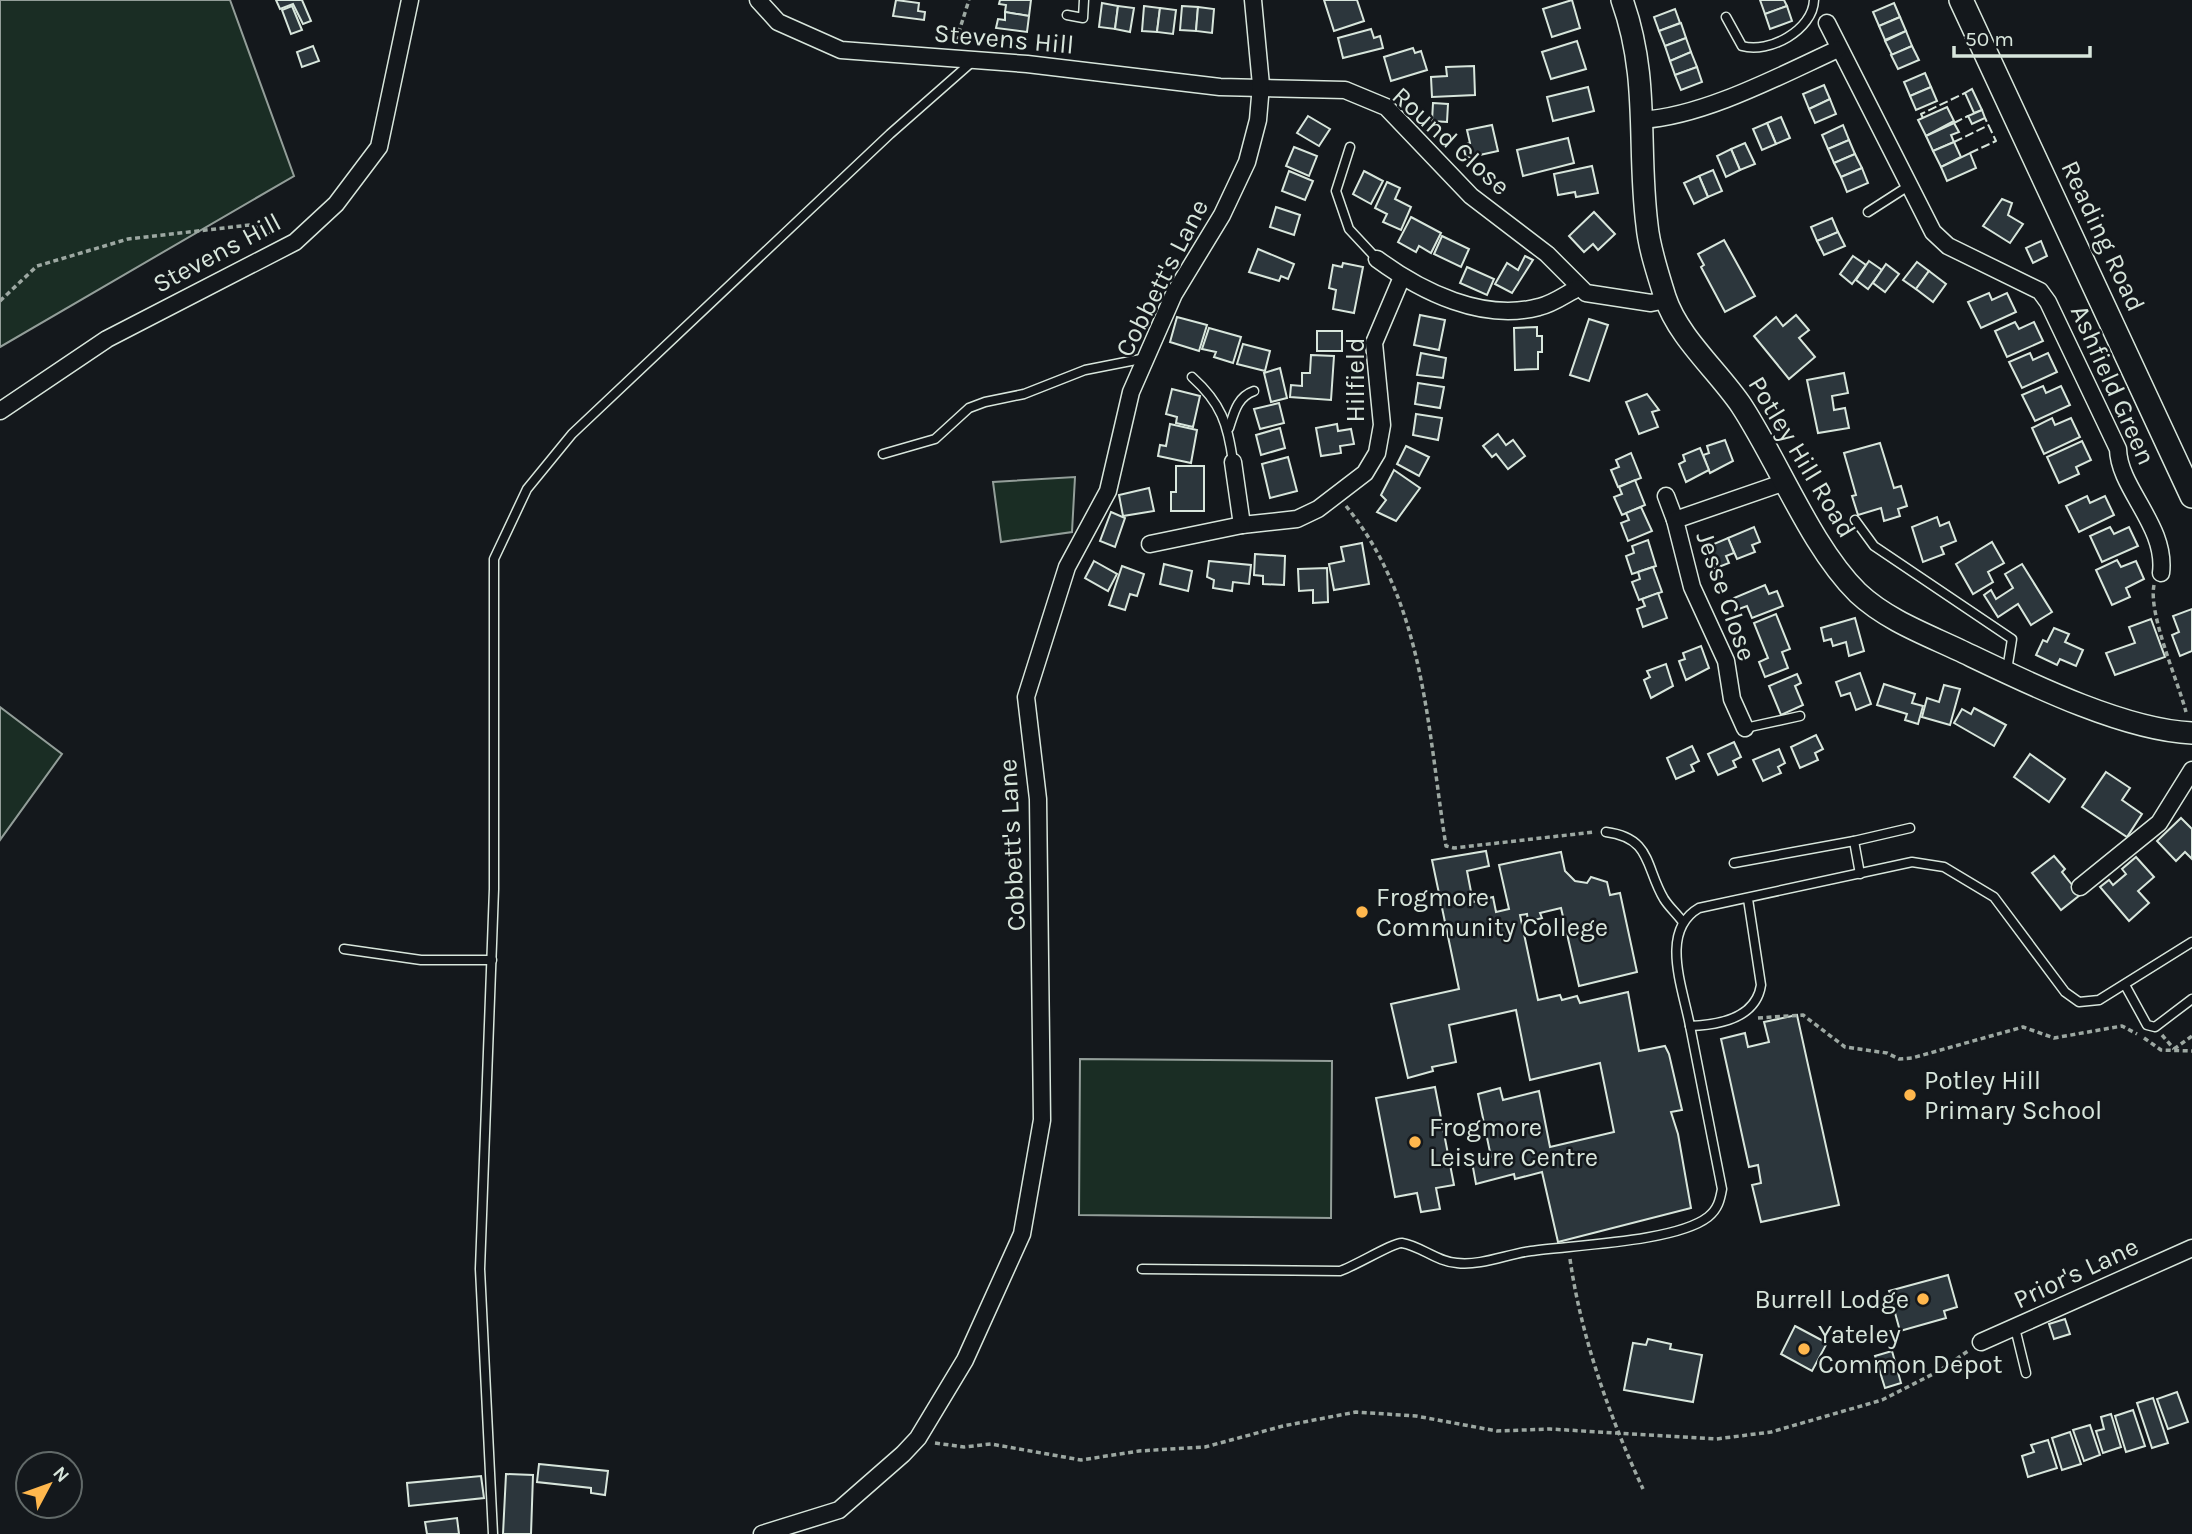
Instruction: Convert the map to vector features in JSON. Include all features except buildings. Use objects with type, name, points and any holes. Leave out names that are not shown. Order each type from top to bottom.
[{"type":"main road","name":"Reading Road","points":[[1961,0],[2192,496]]},
{"type":"street","name":"Stevens Hill","points":[[0,411],[107,339],[295,242],[336,204],[379,147],[410,0]]},
{"type":"street","name":"Stevens Hill","points":[[758,0],[778,22],[841,50],[1027,64],[1220,87],[1261,85]]},
{"type":"street","points":[[1253,0],[1261,85]]},
{"type":"street","name":"Potley Hill Road","points":[[1622,0],[1640,68],[1647,228],[1666,300],[1697,348],[1740,405],[1833,562],[1858,593],[1893,619],[2007,673],[2122,719],[2167,732],[2192,733]]},
{"type":"street","name":"Ashfield Green","points":[[1826,23],[1933,232],[1948,246],[2040,291],[2048,302],[2118,449],[2118,468],[2136,492],[2151,526],[2162,561],[2161,573]]},
{"type":"street","points":[[1642,120],[1657,119],[1741,93],[1838,49]]},
{"type":"street","name":"Round Close","points":[[1261,85],[1345,90],[1386,107],[1471,197],[1547,254],[1578,288]]},
{"type":"street","name":"Cobbett's Lane","points":[[762,1534],[839,1510],[904,1454],[918,1438],[965,1360],[1022,1234],[1042,1120],[1038,799],[1026,697],[1067,567],[1108,491],[1131,392],[1174,294],[1237,187],[1258,120],[1261,85]]},
{"type":"street","points":[[1377,259],[1402,277],[1469,306],[1500,313],[1541,307],[1578,288],[1586,293],[1651,303],[1666,300]]},
{"type":"street","name":"Hilfield","points":[[1150,544],[1242,525],[1297,519],[1337,496],[1365,473],[1377,453],[1382,425],[1374,343],[1402,277]]},
{"type":"street","points":[[1233,462],[1242,525]]},
{"type":"street","name":"Jesse Close","points":[[1675,520],[1786,482]]},
{"type":"street","name":"Jesse Close","points":[[1666,496],[1692,587],[1726,661],[1732,699],[1745,728]]},
{"type":"street","points":[[2080,887],[2159,823],[2192,770]]},
{"type":"street","name":"Prior's Lane","points":[[1981,1342],[2192,1248]]},
{"type":"lane","points":[[1067,15],[1083,18],[1084,0]]},
{"type":"lane","points":[[1726,17],[1742,46],[1753,49],[1793,34],[1808,20],[1814,0]]},
{"type":"lane","points":[[493,1534],[480,1269],[492,960],[494,559],[527,489],[572,435],[890,134],[973,61]]},
{"type":"lane","points":[[1350,147],[1336,191],[1349,229],[1377,259]]},
{"type":"lane","points":[[1868,212],[1910,185]]},
{"type":"lane","points":[[883,454],[935,439],[969,408],[985,402],[1024,394],[1085,370],[1146,358]]},
{"type":"lane","points":[[1192,377],[1211,394],[1229,428],[1233,462]]},
{"type":"lane","points":[[1229,428],[1236,406],[1247,394],[1254,391]]},
{"type":"lane","points":[[1855,520],[1874,546],[2012,639],[2007,673]]},
{"type":"lane","points":[[1745,728],[1800,716]]},
{"type":"lane","points":[[1734,863],[1910,828]]},
{"type":"lane","points":[[1606,832],[1624,834],[1637,844],[1646,855],[1664,899],[1682,921]]},
{"type":"lane","points":[[1854,841],[1860,874]]},
{"type":"lane","points":[[1142,1269],[1340,1271],[1359,1265],[1388,1245],[1401,1243],[1439,1259],[1459,1264],[1685,1228],[1708,1217],[1719,1205],[1722,1189],[1689,1026],[1675,940],[1682,921],[1699,908],[1912,862],[1944,867],[1994,897],[2065,992],[2079,1002],[2099,1000],[2192,942]]},
{"type":"lane","points":[[1689,1026],[1736,1017],[1753,1006],[1761,985],[1748,899]]},
{"type":"lane","points":[[344,949],[421,960],[492,960]]},
{"type":"lane","points":[[2124,985],[2147,1025],[2155,1027],[2192,999]]},
{"type":"lane","points":[[2015,1328],[2026,1373]]},
{"type":"path","points":[[950,59],[969,0]]},
{"type":"path","points":[[0,301],[37,266],[128,239],[250,225],[295,242]]},
{"type":"path","points":[[1337,496],[1371,537],[1406,617],[1416,651],[1446,846],[1454,848],[1606,832]]},
{"type":"path","points":[[2161,573],[2153,590],[2156,617],[2192,723]]},
{"type":"path","points":[[1753,1006],[1755,1019],[1803,1015],[1845,1047],[1887,1053],[1899,1059],[2023,1027],[2061,1039],[2122,1026],[2161,1050],[2192,1051]]},
{"type":"path","points":[[2174,1049],[2192,1036]]},
{"type":"path","points":[[1569,1248],[1577,1301],[1619,1433],[1643,1489]]},
{"type":"path","points":[[918,1438],[964,1447],[991,1444],[1081,1460],[1139,1451],[1205,1447],[1283,1426],[1356,1412],[1416,1416],[1497,1431],[1550,1429],[1716,1439],[1771,1432],[1882,1401],[1939,1371],[1981,1342]]},
{"type":"green space","points":[[0,0],[230,0],[294,176],[0,347]]},
{"type":"green space","points":[[1075,477],[1072,532],[1001,542],[993,482]]},
{"type":"green space","points":[[0,707],[62,754],[0,840]]},
{"type":"green space","points":[[1080,1059],[1332,1061],[1331,1218],[1079,1215]]},
{"type":"fence","points":[[1923,118],[1921,114],[1965,93]]},
{"type":"fence","points":[[1954,123],[1968,116]]},
{"type":"fence","points":[[1970,153],[1996,141],[1985,118]]},
{"type":"fence","points":[[1954,142],[1989,125]]},
{"type":"place","name":"Frogmore Community College","points":[[1362,912]]},
{"type":"place","name":"Potley Hill Primary School","points":[[1910,1095]]},
{"type":"place","name":"Frogmore Leisure Centre","points":[[1415,1142]]},
{"type":"place","name":"Burrell Lodge","points":[[1923,1299]]},
{"type":"place","name":"Yateley Common Depot","points":[[1804,1349]]}]
